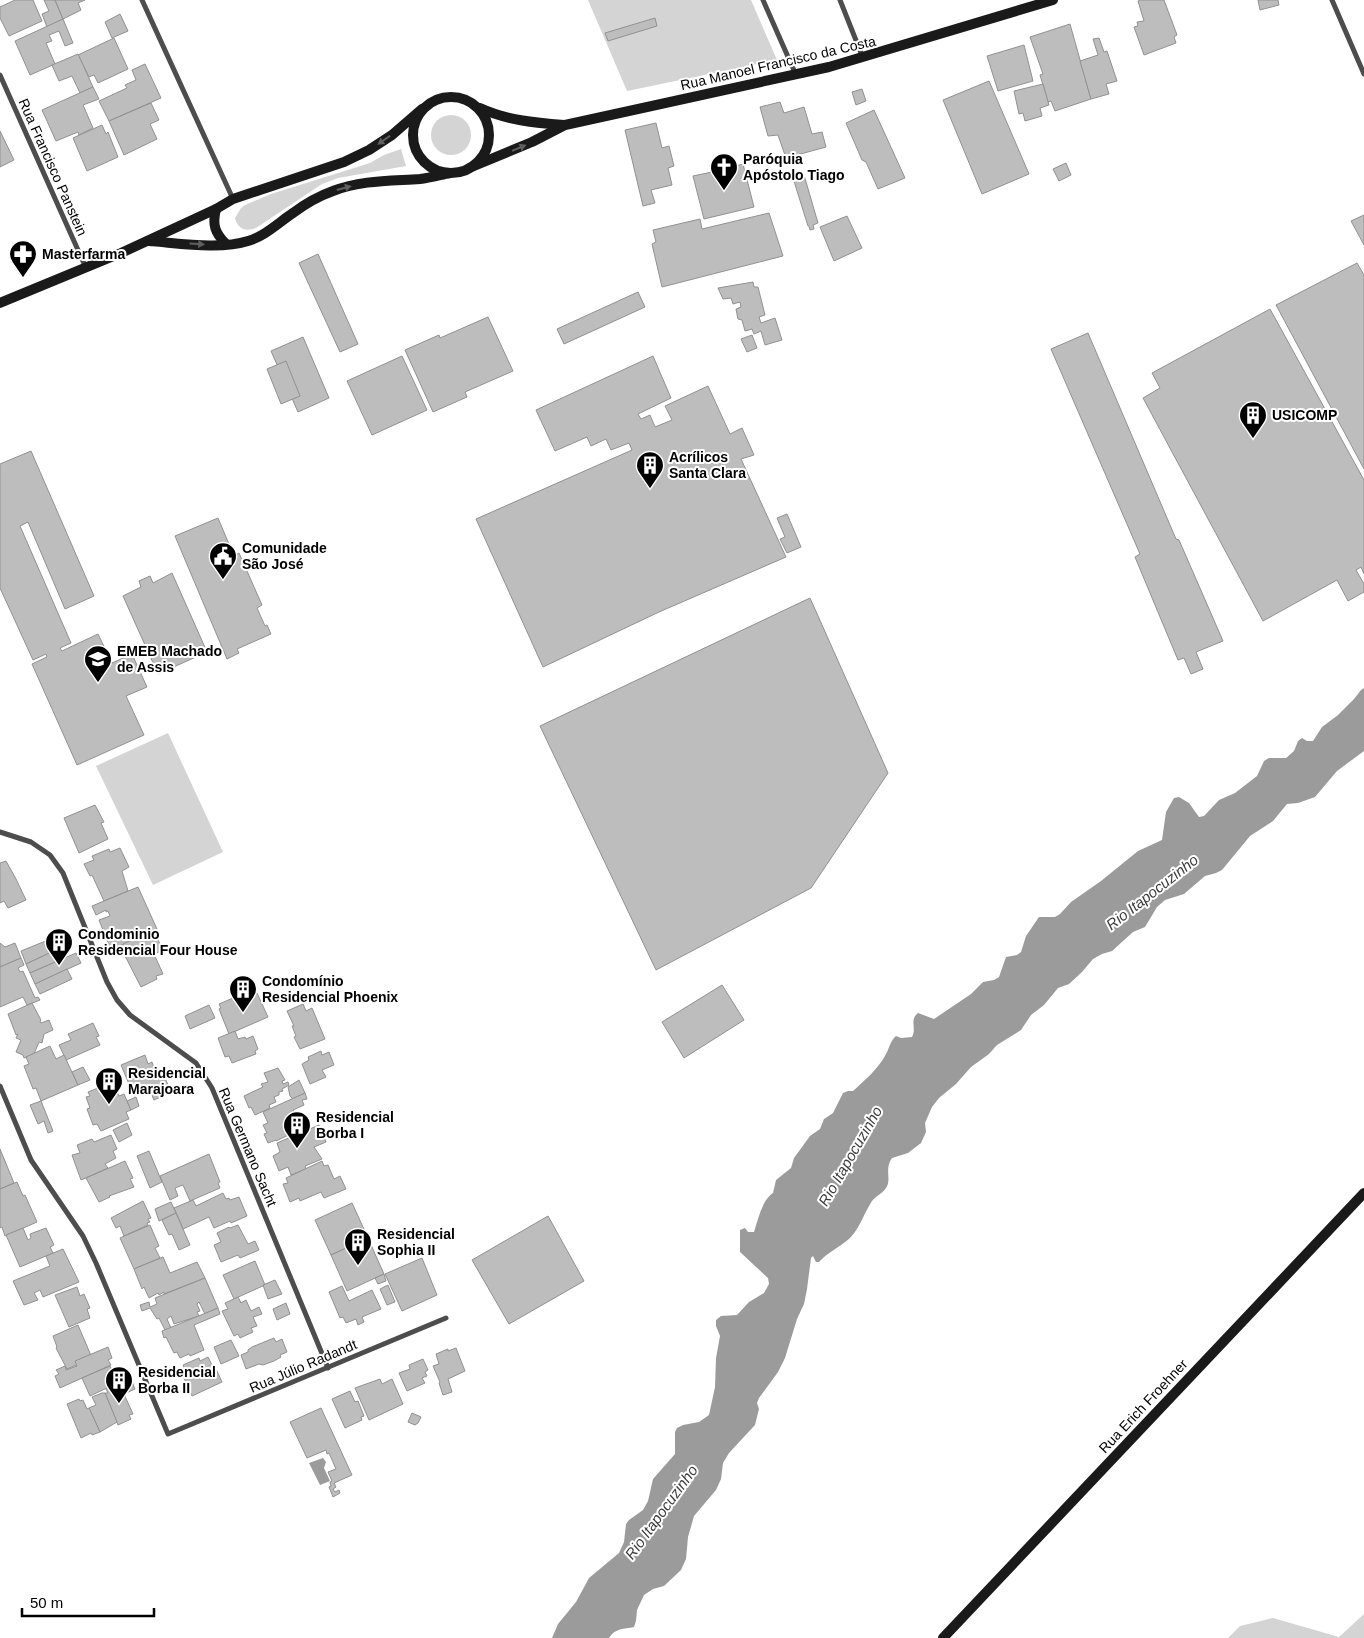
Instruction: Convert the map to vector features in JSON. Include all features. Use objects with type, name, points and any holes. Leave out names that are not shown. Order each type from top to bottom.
[{"type":"main road","name":"Rua Manoel Francisco da Costa","points":[[474,166],[565,126],[796,75],[863,58],[1053,0]]},
{"type":"main road","points":[[0,303],[148,241],[233,199],[335,165],[369,150],[431,102],[455,96],[468,100],[478,107],[486,118],[490,131],[488,144],[483,156],[474,166],[465,171],[421,178],[385,180],[334,191],[312,201],[264,234],[249,241],[200,245],[148,241]]},
{"type":"main road","name":"Rua Manoel Francisco da Costa","points":[[478,107],[504,117],[565,126]]},
{"type":"main road","points":[[422,109],[414,125],[414,145],[419,156],[427,165],[438,171],[450,173]]},
{"type":"main road","points":[[216,209],[213,220],[214,229],[226,244]]},
{"type":"main road","name":"Rua Erich Froehner","points":[[943,1638],[1364,1193]]},
{"type":"street","points":[[142,0],[233,199]]},
{"type":"street","points":[[763,0],[796,75]]},
{"type":"street","points":[[840,0],[863,58]]},
{"type":"street","points":[[1332,0],[1364,74]]},
{"type":"street","name":"Rua Francisco Panstein","points":[[0,75],[86,268]]},
{"type":"street","name":"Rua Germano Sacht","points":[[0,832],[31,842],[50,855],[63,873],[116,1000],[130,1015],[196,1063],[205,1075],[328,1368]]},
{"type":"street","name":"Rua Júlio Radandt","points":[[0,1086],[31,1160],[83,1236],[168,1434],[446,1318]]},
{"type":"shaded area","points":[[588,0],[751,0],[777,60],[627,91]]},
{"type":"shaded area","points":[[447,115],[455,115],[462,118],[468,124],[471,135],[468,146],[462,152],[455,155],[447,155],[440,152],[434,146],[431,139],[431,131],[434,124],[440,118]]},
{"type":"shaded area","points":[[401,149],[406,166],[338,178],[322,184],[256,228],[242,229],[236,222],[235,218],[245,205],[271,194],[370,163],[384,155]]},
{"type":"shaded area","points":[[168,733],[223,852],[153,885],[96,766]]},
{"type":"shaded area","points":[[1364,1614],[1364,1638],[1228,1638],[1240,1626],[1273,1618],[1339,1637]]},
{"type":"water","name":"Rio Itapocuzinho","points":[[1364,688],[1364,751],[1337,771],[1315,797],[1298,803],[1287,804],[1273,821],[1250,836],[1222,870],[1205,876],[1184,894],[1165,900],[1157,907],[1145,927],[1133,932],[1112,951],[1093,959],[1069,984],[1058,988],[1044,1005],[1031,1015],[1021,1030],[997,1045],[939,1098],[932,1107],[925,1123],[926,1132],[921,1143],[908,1153],[892,1158],[889,1166],[888,1185],[872,1201],[850,1238],[819,1262],[816,1262],[813,1256],[811,1258],[804,1304],[797,1319],[785,1358],[778,1372],[759,1398],[757,1403],[759,1409],[755,1425],[729,1453],[723,1463],[721,1479],[716,1490],[694,1516],[688,1537],[686,1559],[681,1570],[664,1586],[653,1589],[644,1595],[637,1610],[634,1627],[617,1631],[609,1638],[552,1638],[558,1624],[576,1602],[589,1578],[619,1553],[624,1542],[626,1524],[643,1510],[648,1501],[653,1479],[675,1454],[675,1432],[677,1428],[699,1422],[709,1415],[715,1387],[716,1358],[720,1336],[716,1320],[721,1316],[737,1315],[749,1302],[764,1293],[769,1284],[768,1278],[740,1252],[740,1230],[745,1228],[748,1232],[754,1232],[763,1205],[773,1193],[776,1180],[791,1168],[794,1158],[810,1136],[820,1129],[824,1119],[833,1113],[843,1093],[853,1091],[875,1070],[896,1036],[901,1038],[912,1037],[914,1030],[913,1021],[918,1013],[934,1019],[971,994],[983,982],[999,977],[1006,957],[1017,955],[1021,952],[1026,936],[1039,917],[1055,917],[1060,914],[1071,902],[1138,851],[1162,840],[1166,812],[1174,798],[1179,797],[1189,803],[1199,817],[1204,816],[1219,800],[1235,793],[1257,776],[1264,761],[1269,758],[1286,758],[1294,751],[1298,741],[1302,738],[1307,741],[1313,741],[1322,727],[1338,715]]},
{"type":"water","points":[[323,1458],[326,1462],[324,1468],[330,1481],[320,1485],[309,1463]]},
{"type":"building","points":[[15,0],[33,0],[42,21],[9,36],[0,18],[0,7]]},
{"type":"building","points":[[44,0],[55,0],[63,19],[47,27],[42,14],[49,11]]},
{"type":"building","points":[[55,0],[85,0],[78,3],[81,10],[63,19]]},
{"type":"building","points":[[1164,0],[1177,35],[1174,37],[1176,43],[1144,55],[1134,27],[1138,26],[1137,22],[1144,21],[1138,1]]},
{"type":"building","points":[[1258,0],[1278,0],[1279,5],[1260,10]]},
{"type":"building","points":[[120,14],[128,31],[112,38],[105,22]]},
{"type":"building","points":[[655,18],[657,26],[608,41],[605,33]]},
{"type":"building","points":[[63,19],[73,43],[65,46],[59,31],[49,35],[52,41],[46,43],[55,64],[30,75],[15,41]]},
{"type":"building","points":[[1070,24],[1091,99],[1055,111],[1051,101],[1048,102],[1040,75],[1043,74],[1030,37]]},
{"type":"building","points":[[114,38],[128,69],[98,83],[94,75],[89,77],[78,55]]},
{"type":"building","points":[[1099,38],[1104,52],[1107,51],[1117,81],[1106,84],[1109,94],[1091,99],[1080,61],[1098,55],[1093,39]]},
{"type":"building","points":[[1024,45],[1033,81],[998,91],[987,56]]},
{"type":"building","points":[[78,54],[93,87],[80,93],[72,76],[59,81],[52,65]]},
{"type":"building","points":[[145,64],[161,98],[109,121],[99,101],[127,88],[125,85],[136,80],[132,70]]},
{"type":"building","points":[[989,81],[1029,174],[982,194],[943,100]]},
{"type":"building","points":[[1043,84],[1049,105],[1040,108],[1042,116],[1025,121],[1023,113],[1019,114],[1014,91]]},
{"type":"building","points":[[93,87],[99,99],[83,105],[93,128],[79,135],[78,132],[56,141],[42,110]]},
{"type":"building","points":[[862,89],[866,101],[856,105],[852,92]]},
{"type":"building","points":[[780,102],[784,113],[804,107],[812,134],[822,132],[826,147],[786,158],[778,135],[768,136],[760,107]]},
{"type":"building","points":[[151,103],[159,120],[150,124],[157,139],[124,155],[109,121]]},
{"type":"building","points":[[874,110],[905,178],[878,189],[866,162],[862,160],[846,123]]},
{"type":"building","points":[[656,123],[662,148],[669,146],[674,166],[668,168],[672,185],[651,190],[655,203],[643,206],[625,130]]},
{"type":"building","points":[[102,125],[106,134],[108,132],[118,157],[87,171],[73,138]]},
{"type":"building","points":[[0,131],[14,160],[0,167]]},
{"type":"building","name":"Paróquia Apóstolo Tiago","points":[[723,161],[725,169],[743,164],[754,207],[704,219],[693,176],[712,172],[710,165]]},
{"type":"building","points":[[1066,163],[1071,175],[1059,181],[1053,169]]},
{"type":"building","points":[[804,175],[818,223],[813,225],[814,229],[810,230],[793,178]]},
{"type":"building","points":[[769,213],[783,256],[662,287],[652,244],[656,242],[653,230],[700,219],[702,229]]},
{"type":"building","points":[[1364,215],[1364,245],[1351,221]]},
{"type":"building","points":[[847,216],[862,248],[834,261],[820,227]]},
{"type":"building","points":[[318,254],[358,344],[340,352],[299,263]]},
{"type":"building","name":"USICOMP","points":[[1357,263],[1364,275],[1364,469],[1276,305]]},
{"type":"building","points":[[753,282],[754,287],[758,287],[765,315],[759,317],[761,323],[775,318],[782,340],[765,345],[761,331],[754,334],[752,329],[745,331],[742,320],[738,319],[736,309],[741,307],[740,302],[733,304],[731,298],[723,299],[718,288]]},
{"type":"building","points":[[638,292],[645,307],[564,344],[557,329]]},
{"type":"building","name":"USICOMP","points":[[1270,309],[1364,480],[1364,574],[1361,567],[1356,570],[1364,584],[1364,592],[1348,601],[1337,580],[1263,621],[1143,398],[1160,388],[1152,373]]},
{"type":"building","points":[[488,317],[513,371],[465,392],[467,397],[433,412],[405,350],[439,335],[440,338]]},
{"type":"building","points":[[1088,333],[1176,539],[1179,540],[1223,641],[1196,652],[1203,669],[1191,674],[1184,658],[1178,660],[1135,557],[1140,554],[1051,349]]},
{"type":"building","points":[[752,335],[757,348],[747,352],[741,339]]},
{"type":"building","points":[[303,337],[329,398],[298,412],[271,351]]},
{"type":"building","points":[[402,356],[427,410],[372,435],[347,381]]},
{"type":"building","name":"Acrílicos Santa Clara","points":[[653,356],[671,398],[638,414],[641,419],[650,415],[655,427],[672,420],[665,406],[708,386],[730,434],[742,428],[754,455],[741,459],[786,557],[659,612],[543,667],[476,519],[632,450],[629,443],[611,450],[606,439],[591,446],[587,437],[555,451],[536,410]]},
{"type":"building","points":[[286,361],[300,396],[281,404],[267,369]]},
{"type":"building","points":[[31,451],[94,596],[65,609],[28,522],[20,526],[71,643],[60,648],[62,651],[98,634],[112,663],[132,654],[147,687],[126,696],[144,735],[77,765],[32,664],[47,657],[46,654],[33,660],[0,588],[0,464]]},
{"type":"building","points":[[787,514],[801,547],[787,553],[780,539],[785,537],[777,518]]},
{"type":"building","name":"Comunidade São José","points":[[218,518],[234,556],[239,553],[262,605],[257,608],[271,634],[237,649],[239,653],[227,659],[175,536]]},
{"type":"building","points":[[172,573],[207,652],[158,674],[123,596],[141,587],[139,581],[150,576],[153,583]]},
{"type":"building","points":[[810,598],[888,773],[811,888],[656,970],[540,726]]},
{"type":"building","points":[[95,805],[104,822],[101,823],[108,839],[79,853],[64,818]]},
{"type":"building","points":[[120,848],[129,867],[122,871],[128,891],[104,901],[92,875],[90,876],[84,864],[94,860],[92,856],[109,849],[110,852]]},
{"type":"building","points":[[6,861],[26,900],[8,908],[4,901],[0,903],[0,863]]},
{"type":"building","points":[[138,887],[157,929],[111,950],[99,920],[110,916],[108,911],[106,912],[106,910],[96,915],[92,906]]},
{"type":"building","points":[[153,930],[163,950],[154,954],[163,974],[156,976],[157,979],[141,987],[123,952],[126,951],[123,944]]},
{"type":"building","points":[[53,938],[58,949],[26,964],[21,951]]},
{"type":"building","points":[[0,943],[5,947],[15,943],[21,958],[0,967]]},
{"type":"building","points":[[58,949],[62,959],[30,973],[26,964]]},
{"type":"building","name":"Condominio Residencial Four House","points":[[76,953],[81,963],[35,984],[30,973]]},
{"type":"building","points":[[21,958],[24,965],[18,968],[20,972],[23,971],[35,998],[38,997],[40,1000],[27,1005],[23,997],[0,1007],[0,967]]},
{"type":"building","points":[[67,969],[72,979],[40,994],[35,984]]},
{"type":"building","points":[[722,985],[744,1020],[684,1058],[662,1022]]},
{"type":"building","name":"Condomínio Residencial Phoenix","points":[[252,990],[254,994],[257,993],[268,1017],[229,1034],[219,1009],[221,1008],[219,1004]]},
{"type":"building","points":[[32,1003],[41,1023],[49,1020],[53,1030],[44,1034],[42,1043],[39,1042],[34,1054],[24,1058],[23,1055],[16,1052],[21,1040],[16,1038],[18,1034],[16,1035],[8,1014]]},
{"type":"building","points":[[303,1004],[306,1011],[312,1008],[325,1039],[300,1049],[294,1037],[296,1036],[292,1026],[294,1026],[287,1011]]},
{"type":"building","points":[[209,1005],[215,1018],[190,1029],[185,1016]]},
{"type":"building","points":[[93,1023],[99,1036],[96,1037],[100,1045],[66,1060],[59,1045],[71,1040],[68,1034]]},
{"type":"building","points":[[235,1031],[238,1039],[245,1037],[246,1039],[253,1036],[258,1049],[255,1051],[256,1054],[232,1063],[229,1056],[225,1057],[218,1038]]},
{"type":"building","points":[[50,1046],[56,1059],[64,1055],[78,1085],[41,1101],[36,1088],[33,1089],[24,1066],[29,1064],[26,1057]]},
{"type":"building","points":[[321,1051],[322,1055],[329,1052],[334,1065],[322,1070],[326,1077],[310,1084],[302,1064],[309,1060],[308,1057]]},
{"type":"building","points":[[145,1055],[148,1064],[152,1062],[156,1073],[160,1071],[163,1079],[165,1078],[171,1092],[154,1100],[150,1091],[142,1094],[141,1092],[134,1096],[121,1065]]},
{"type":"building","points":[[83,1067],[90,1080],[78,1085],[72,1072]]},
{"type":"building","points":[[278,1068],[285,1080],[282,1081],[283,1084],[288,1082],[289,1085],[279,1092],[279,1095],[274,1097],[276,1102],[269,1105],[270,1108],[255,1115],[251,1107],[249,1108],[244,1096],[263,1087],[261,1084],[268,1082],[264,1073]]},
{"type":"building","points":[[299,1080],[305,1093],[293,1099],[290,1096],[288,1087]]},
{"type":"building","name":"Residencial Marajoara","points":[[108,1084],[109,1086],[114,1085],[119,1096],[124,1094],[131,1110],[126,1112],[129,1119],[101,1131],[97,1124],[93,1125],[87,1109],[90,1108],[86,1097],[90,1096],[88,1092]]},
{"type":"building","points":[[305,1093],[307,1099],[302,1100],[304,1105],[293,1110],[303,1128],[268,1143],[264,1134],[267,1133],[263,1125],[268,1123],[263,1112]]},
{"type":"building","points":[[136,1097],[139,1106],[131,1110],[127,1101]]},
{"type":"building","points":[[41,1101],[53,1131],[48,1133],[44,1121],[38,1124],[30,1105]]},
{"type":"building","points":[[127,1123],[132,1135],[119,1142],[113,1130]]},
{"type":"building","name":"Residencial Borba I","points":[[319,1125],[326,1142],[314,1147],[322,1159],[305,1166],[306,1169],[291,1175],[288,1167],[279,1171],[273,1156],[280,1152],[277,1143]]},
{"type":"building","points":[[111,1135],[117,1149],[113,1151],[116,1158],[105,1164],[108,1168],[81,1180],[72,1155],[80,1153],[77,1145],[92,1139],[94,1142]]},
{"type":"building","points":[[0,1149],[14,1183],[0,1189]]},
{"type":"building","points":[[149,1151],[162,1182],[150,1188],[137,1156]]},
{"type":"building","points":[[209,1154],[220,1182],[218,1183],[220,1188],[190,1201],[183,1185],[175,1188],[178,1196],[170,1200],[160,1176]]},
{"type":"building","points":[[125,1161],[133,1178],[130,1179],[134,1187],[109,1196],[99,1202],[86,1178]]},
{"type":"building","points":[[322,1161],[324,1166],[328,1165],[334,1179],[340,1176],[346,1189],[324,1198],[321,1192],[300,1201],[299,1198],[290,1202],[283,1184],[288,1183],[286,1178]]},
{"type":"building","points":[[17,1182],[37,1222],[5,1236],[2,1227],[0,1228],[0,1189]]},
{"type":"building","points":[[223,1193],[226,1199],[229,1198],[230,1200],[239,1197],[247,1216],[214,1228],[209,1217],[183,1229],[174,1208],[193,1200],[196,1206]]},
{"type":"building","points":[[143,1201],[151,1218],[148,1219],[150,1222],[147,1223],[148,1225],[124,1236],[120,1226],[116,1228],[111,1218]]},
{"type":"building","points":[[171,1202],[176,1213],[159,1221],[155,1209]]},
{"type":"building","points":[[352,1203],[368,1238],[331,1255],[315,1220]]},
{"type":"building","points":[[176,1213],[190,1245],[179,1250],[172,1234],[169,1235],[162,1220]]},
{"type":"building","points":[[548,1216],[584,1281],[509,1324],[472,1260]]},
{"type":"building","points":[[150,1225],[159,1246],[155,1248],[160,1258],[134,1269],[120,1238]]},
{"type":"building","points":[[238,1225],[248,1244],[255,1241],[259,1250],[240,1258],[238,1255],[221,1262],[214,1245],[221,1242],[217,1233]]},
{"type":"building","points":[[23,1228],[28,1240],[31,1238],[30,1234],[46,1228],[54,1245],[50,1247],[53,1253],[20,1267],[6,1235]]},
{"type":"building","name":"Residencial Sophia II","points":[[368,1238],[384,1274],[347,1291],[331,1255]]},
{"type":"building","points":[[63,1249],[79,1282],[43,1297],[40,1290],[34,1293],[38,1300],[24,1305],[13,1281],[50,1266],[46,1256]]},
{"type":"building","points":[[163,1257],[170,1273],[197,1262],[205,1278],[164,1294],[164,1292],[159,1295],[158,1293],[149,1298],[144,1287],[142,1289],[134,1269]]},
{"type":"building","points":[[422,1258],[437,1295],[402,1311],[385,1274]]},
{"type":"building","points":[[255,1261],[265,1285],[234,1299],[223,1275]]},
{"type":"building","points":[[384,1274],[386,1281],[378,1284],[375,1278]]},
{"type":"building","points":[[205,1278],[218,1308],[205,1314],[199,1302],[197,1304],[200,1311],[197,1312],[199,1316],[174,1324],[171,1316],[167,1319],[171,1328],[165,1330],[159,1318],[157,1319],[150,1308],[142,1311],[140,1305],[149,1302],[150,1307],[157,1304],[155,1298]]},
{"type":"building","points":[[275,1280],[282,1294],[268,1299],[263,1285]]},
{"type":"building","points":[[388,1285],[395,1302],[387,1305],[380,1289]]},
{"type":"building","points":[[342,1286],[349,1301],[372,1290],[381,1309],[362,1317],[364,1322],[358,1325],[356,1319],[346,1323],[343,1317],[340,1318],[329,1292]]},
{"type":"building","points":[[77,1287],[80,1296],[84,1294],[90,1308],[87,1309],[90,1318],[69,1327],[55,1295]]},
{"type":"building","points":[[238,1297],[241,1303],[246,1300],[251,1311],[259,1307],[262,1314],[253,1317],[257,1326],[251,1328],[253,1332],[240,1338],[238,1334],[234,1336],[222,1311],[228,1309],[225,1303]]},
{"type":"building","points":[[286,1303],[290,1314],[277,1320],[273,1309]]},
{"type":"building","points":[[218,1308],[220,1314],[194,1325],[204,1350],[180,1358],[177,1352],[174,1353],[166,1337],[164,1338],[162,1331]]},
{"type":"building","points":[[78,1325],[92,1358],[67,1369],[56,1348],[53,1336]]},
{"type":"building","points":[[274,1338],[276,1342],[282,1339],[287,1352],[280,1355],[281,1357],[274,1361],[246,1369],[241,1355],[248,1352],[252,1347]]},
{"type":"building","points":[[231,1340],[239,1356],[221,1364],[214,1347]]},
{"type":"building","points":[[108,1347],[112,1358],[108,1360],[111,1365],[60,1388],[55,1376],[59,1374],[56,1370],[65,1366],[66,1370],[77,1366],[75,1361]]},
{"type":"building","points":[[456,1348],[465,1371],[448,1379],[452,1392],[443,1395],[433,1366],[439,1364],[436,1354]]},
{"type":"building","points":[[208,1357],[222,1382],[192,1396],[184,1378],[188,1376],[183,1365],[199,1358],[200,1361]]},
{"type":"building","points":[[423,1359],[428,1370],[425,1372],[427,1376],[422,1378],[425,1383],[407,1391],[399,1373],[410,1369],[409,1365]]},
{"type":"building","points":[[110,1366],[113,1373],[126,1369],[130,1377],[90,1396],[82,1378]]},
{"type":"building","name":"Residencial Borba II","points":[[130,1377],[135,1389],[124,1394],[133,1414],[129,1415],[131,1419],[118,1425],[105,1393],[108,1393],[106,1389]]},
{"type":"building","points":[[380,1379],[382,1384],[392,1379],[403,1404],[369,1420],[355,1388]]},
{"type":"building","points":[[350,1391],[355,1402],[358,1401],[364,1416],[361,1417],[362,1420],[345,1428],[332,1399]]},
{"type":"building","points":[[105,1393],[117,1422],[100,1432],[89,1408],[96,1405],[92,1397]]},
{"type":"building","points":[[79,1399],[80,1401],[83,1400],[87,1409],[89,1408],[100,1432],[92,1435],[91,1433],[81,1438],[67,1404]]},
{"type":"building","points":[[321,1408],[352,1475],[334,1483],[336,1487],[333,1489],[335,1492],[339,1490],[340,1493],[333,1497],[329,1487],[332,1481],[328,1472],[336,1469],[329,1453],[327,1454],[326,1450],[307,1458],[290,1422]]},
{"type":"building","points":[[412,1413],[421,1417],[415,1425],[408,1422]]},
{"type":"place","name":"Paróquia Apóstolo Tiago","points":[[724,191]]},
{"type":"place","name":"Masterfarma","points":[[23,278]]},
{"type":"place","name":"USICOMP","points":[[1253,439]]},
{"type":"place","name":"Acrílicos Santa Clara","points":[[650,489]]},
{"type":"place","name":"Comunidade São José","points":[[223,580]]},
{"type":"place","name":"EMEB Machado de Assis","points":[[98,683]]},
{"type":"place","name":"Condominio Residencial Four House","points":[[59,966]]},
{"type":"place","name":"Condomínio Residencial Phoenix","points":[[243,1013]]},
{"type":"place","name":"Residencial Marajoara","points":[[109,1105]]},
{"type":"place","name":"Residencial Borba I","points":[[297,1149]]},
{"type":"place","name":"Residencial Sophia II","points":[[358,1266]]},
{"type":"place","name":"Residencial Borba II","points":[[119,1404]]}]
